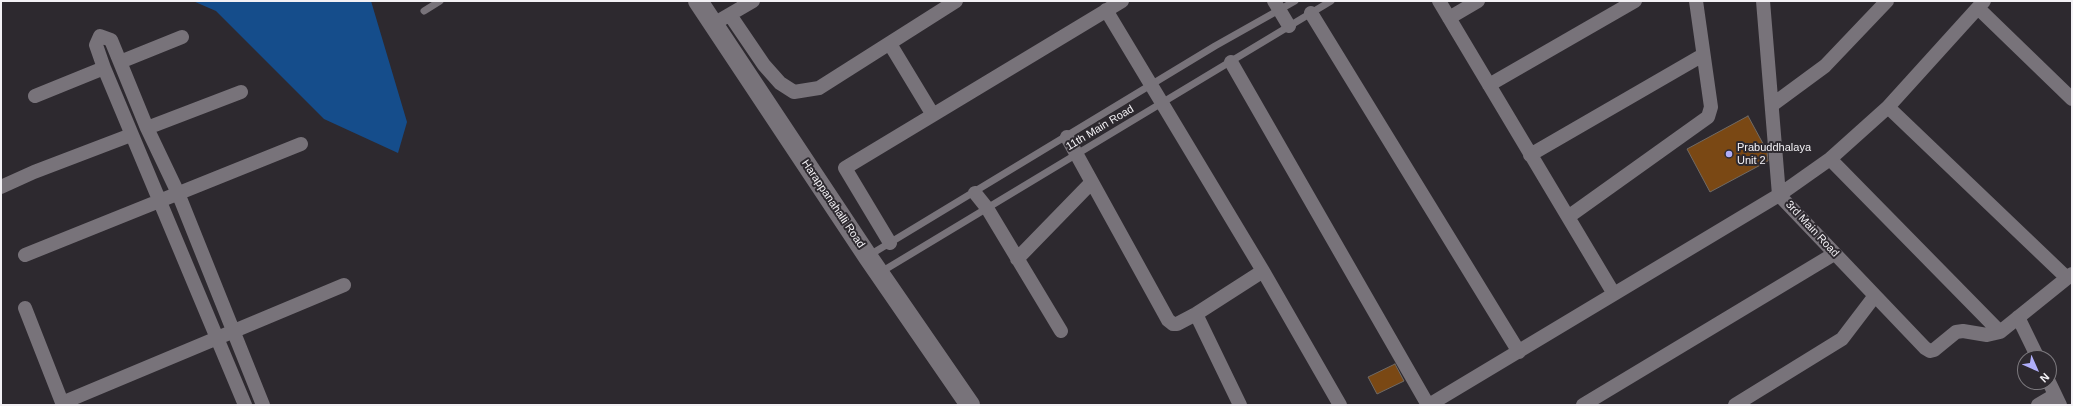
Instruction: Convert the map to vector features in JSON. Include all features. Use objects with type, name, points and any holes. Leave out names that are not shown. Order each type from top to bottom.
[{"type":"street","name":"Harappanahalli Road","points":[[698,1],[722,20],[868,257],[970,405]]},
{"type":"street","points":[[753,1],[722,20],[780,83],[794,92],[819,88],[956,1]]},
{"type":"street","points":[[890,243],[845,168],[1122,1]]},
{"type":"street","points":[[1439,1],[1614,294]]},
{"type":"street","points":[[1449,18],[1478,1]]},
{"type":"street","points":[[1489,84],[1634,1]]},
{"type":"street","points":[[1568,218],[1708,117],[1711,107],[1696,1]]},
{"type":"street","name":"3rd Main Road","points":[[1763,1],[1779,195],[1874,296],[1930,351],[1934,350],[1956,332],[1963,331],[1987,334],[2000,332]]},
{"type":"street","points":[[1772,105],[1825,66],[1888,1]]},
{"type":"street","points":[[1231,62],[1428,405],[1519,352],[1779,195],[1830,159],[1888,107],[1981,4],[2072,98]]},
{"type":"street","points":[[1277,5],[1289,26]]},
{"type":"street","points":[[1106,10],[1263,271],[1340,405]]},
{"type":"street","points":[[1311,13],[1519,352]]},
{"type":"street","points":[[245,405],[218,337],[131,135],[104,68],[96,45],[100,36],[111,40],[148,128],[178,193],[232,332],[263,405]]},
{"type":"street","points":[[120,62],[182,37]]},
{"type":"street","points":[[890,44],[933,115]]},
{"type":"street","points":[[1530,155],[1703,55]]},
{"type":"street","points":[[35,96],[104,68]]},
{"type":"street","points":[[148,128],[241,92]]},
{"type":"street","points":[[1830,159],[2000,332],[2070,276],[1888,107]]},
{"type":"street","points":[[1,187],[34,172],[131,135]]},
{"type":"street","points":[[1067,137],[1091,183],[1168,320],[1173,324],[1177,324],[1196,314],[1263,271]]},
{"type":"street","points":[[25,255],[301,144]]},
{"type":"street","points":[[1017,259],[1091,183]]},
{"type":"street","points":[[975,192],[987,208],[1061,331]]},
{"type":"street","points":[[1583,405],[1834,254]]},
{"type":"street","points":[[25,308],[63,404],[218,337],[344,285]]},
{"type":"street","points":[[1735,405],[1842,339],[1874,296]]},
{"type":"street","points":[[1196,314],[1240,405]]},
{"type":"street","points":[[2018,317],[2034,350]]},
{"type":"street","points":[[2038,405],[2057,400],[2053,390]]},
{"type":"lane","points":[[424,11],[440,1]]},
{"type":"lane","name":"11th Main Road","points":[[868,257],[1152,86],[1216,46],[1277,5],[1295,1]]},
{"type":"lane","name":"11th Main Road","points":[[879,273],[1331,1]]},
{"type":"water","points":[[193,1],[371,1],[407,122],[398,153],[324,119],[216,11]]},
{"type":"building","name":"Prabuddhalaya Unit 2","points":[[1748,116],[1767,151],[1768,161],[1710,192],[1687,149]]},
{"type":"building","points":[[1395,364],[1404,381],[1377,394],[1368,377]]},
{"type":"place","name":"Prabuddhalaya Unit 2","points":[[1729,154]]}]
